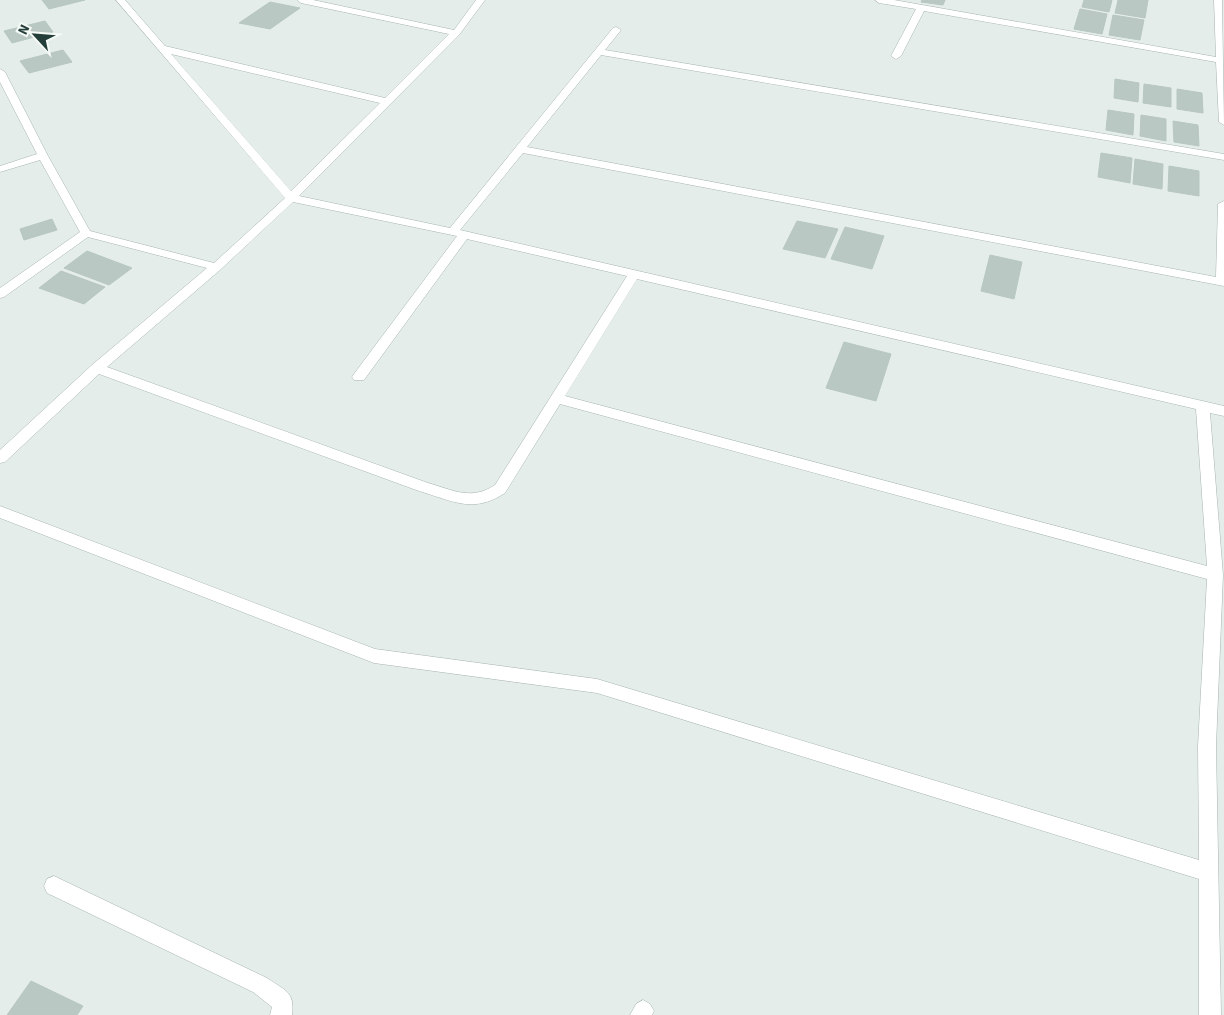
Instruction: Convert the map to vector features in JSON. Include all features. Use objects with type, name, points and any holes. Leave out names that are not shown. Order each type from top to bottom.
[{"type":"street","points":[[120,0],[291,198],[458,234],[1224,412]]},
{"type":"street","points":[[300,0],[456,33]]},
{"type":"street","points":[[0,458],[97,368],[216,267],[291,198],[456,33],[481,0]]},
{"type":"street","points":[[879,0],[1223,60]]},
{"type":"street","points":[[1218,0],[1223,60],[1224,122]]},
{"type":"street","points":[[896,56],[921,8]]},
{"type":"street","points":[[359,377],[520,148],[616,30]]},
{"type":"street","points":[[164,49],[388,102]]},
{"type":"street","points":[[598,52],[1224,157]]},
{"type":"street","points":[[0,72],[43,156],[86,233],[216,267]]},
{"type":"street","points":[[520,148],[1223,282],[1224,204]]},
{"type":"street","points":[[0,169],[43,156]]},
{"type":"street","points":[[0,294],[86,233]]},
{"type":"street","points":[[97,368],[424,487],[469,500],[486,498],[500,489],[633,276]]},
{"type":"street","points":[[557,398],[1216,575]]},
{"type":"street","points":[[1204,407],[1216,575],[1207,746],[1210,1015]]},
{"type":"street","points":[[0,512],[374,656],[597,686],[1208,872]]},
{"type":"street","points":[[54,886],[260,985],[283,1002],[281,1015]]},
{"type":"building","points":[[42,0],[85,0],[49,9]]},
{"type":"building","points":[[922,0],[945,0],[943,5],[921,2]]},
{"type":"building","points":[[1084,0],[1112,0],[1109,12],[1082,7]]},
{"type":"building","points":[[1118,0],[1148,0],[1145,18],[1115,13]]},
{"type":"building","points":[[270,2],[300,8],[270,29],[239,23]]},
{"type":"building","points":[[1080,9],[1107,14],[1102,34],[1074,29]]},
{"type":"building","points":[[1113,15],[1144,20],[1140,40],[1109,35]]},
{"type":"building","points":[[45,21],[53,32],[12,43],[4,31]]},
{"type":"building","points":[[63,50],[72,62],[29,73],[20,61]]},
{"type":"building","points":[[1115,79],[1139,83],[1138,102],[1114,98]]},
{"type":"building","points":[[1144,84],[1171,88],[1171,107],[1143,103]]},
{"type":"building","points":[[1177,89],[1202,93],[1203,113],[1177,109]]},
{"type":"building","points":[[1108,110],[1134,114],[1133,135],[1106,130]]},
{"type":"building","points":[[1141,115],[1166,119],[1166,141],[1140,136]]},
{"type":"building","points":[[1173,121],[1198,125],[1199,146],[1174,142]]},
{"type":"building","points":[[1101,153],[1132,158],[1130,183],[1098,177]]},
{"type":"building","points":[[1135,159],[1163,164],[1162,189],[1133,184]]},
{"type":"building","points":[[1169,166],[1199,171],[1199,196],[1168,191]]},
{"type":"building","points":[[52,219],[57,230],[24,240],[20,229]]},
{"type":"building","points":[[797,221],[838,229],[825,258],[783,249]]},
{"type":"building","points":[[845,227],[884,236],[872,269],[831,259]]},
{"type":"building","points":[[87,251],[132,268],[109,285],[64,268]]},
{"type":"building","points":[[990,255],[1022,262],[1014,299],[981,291]]},
{"type":"building","points":[[61,271],[105,287],[84,304],[39,288]]},
{"type":"building","points":[[844,342],[891,354],[876,401],[826,388]]},
{"type":"building","points":[[31,981],[83,1006],[77,1015],[7,1015]]}]
